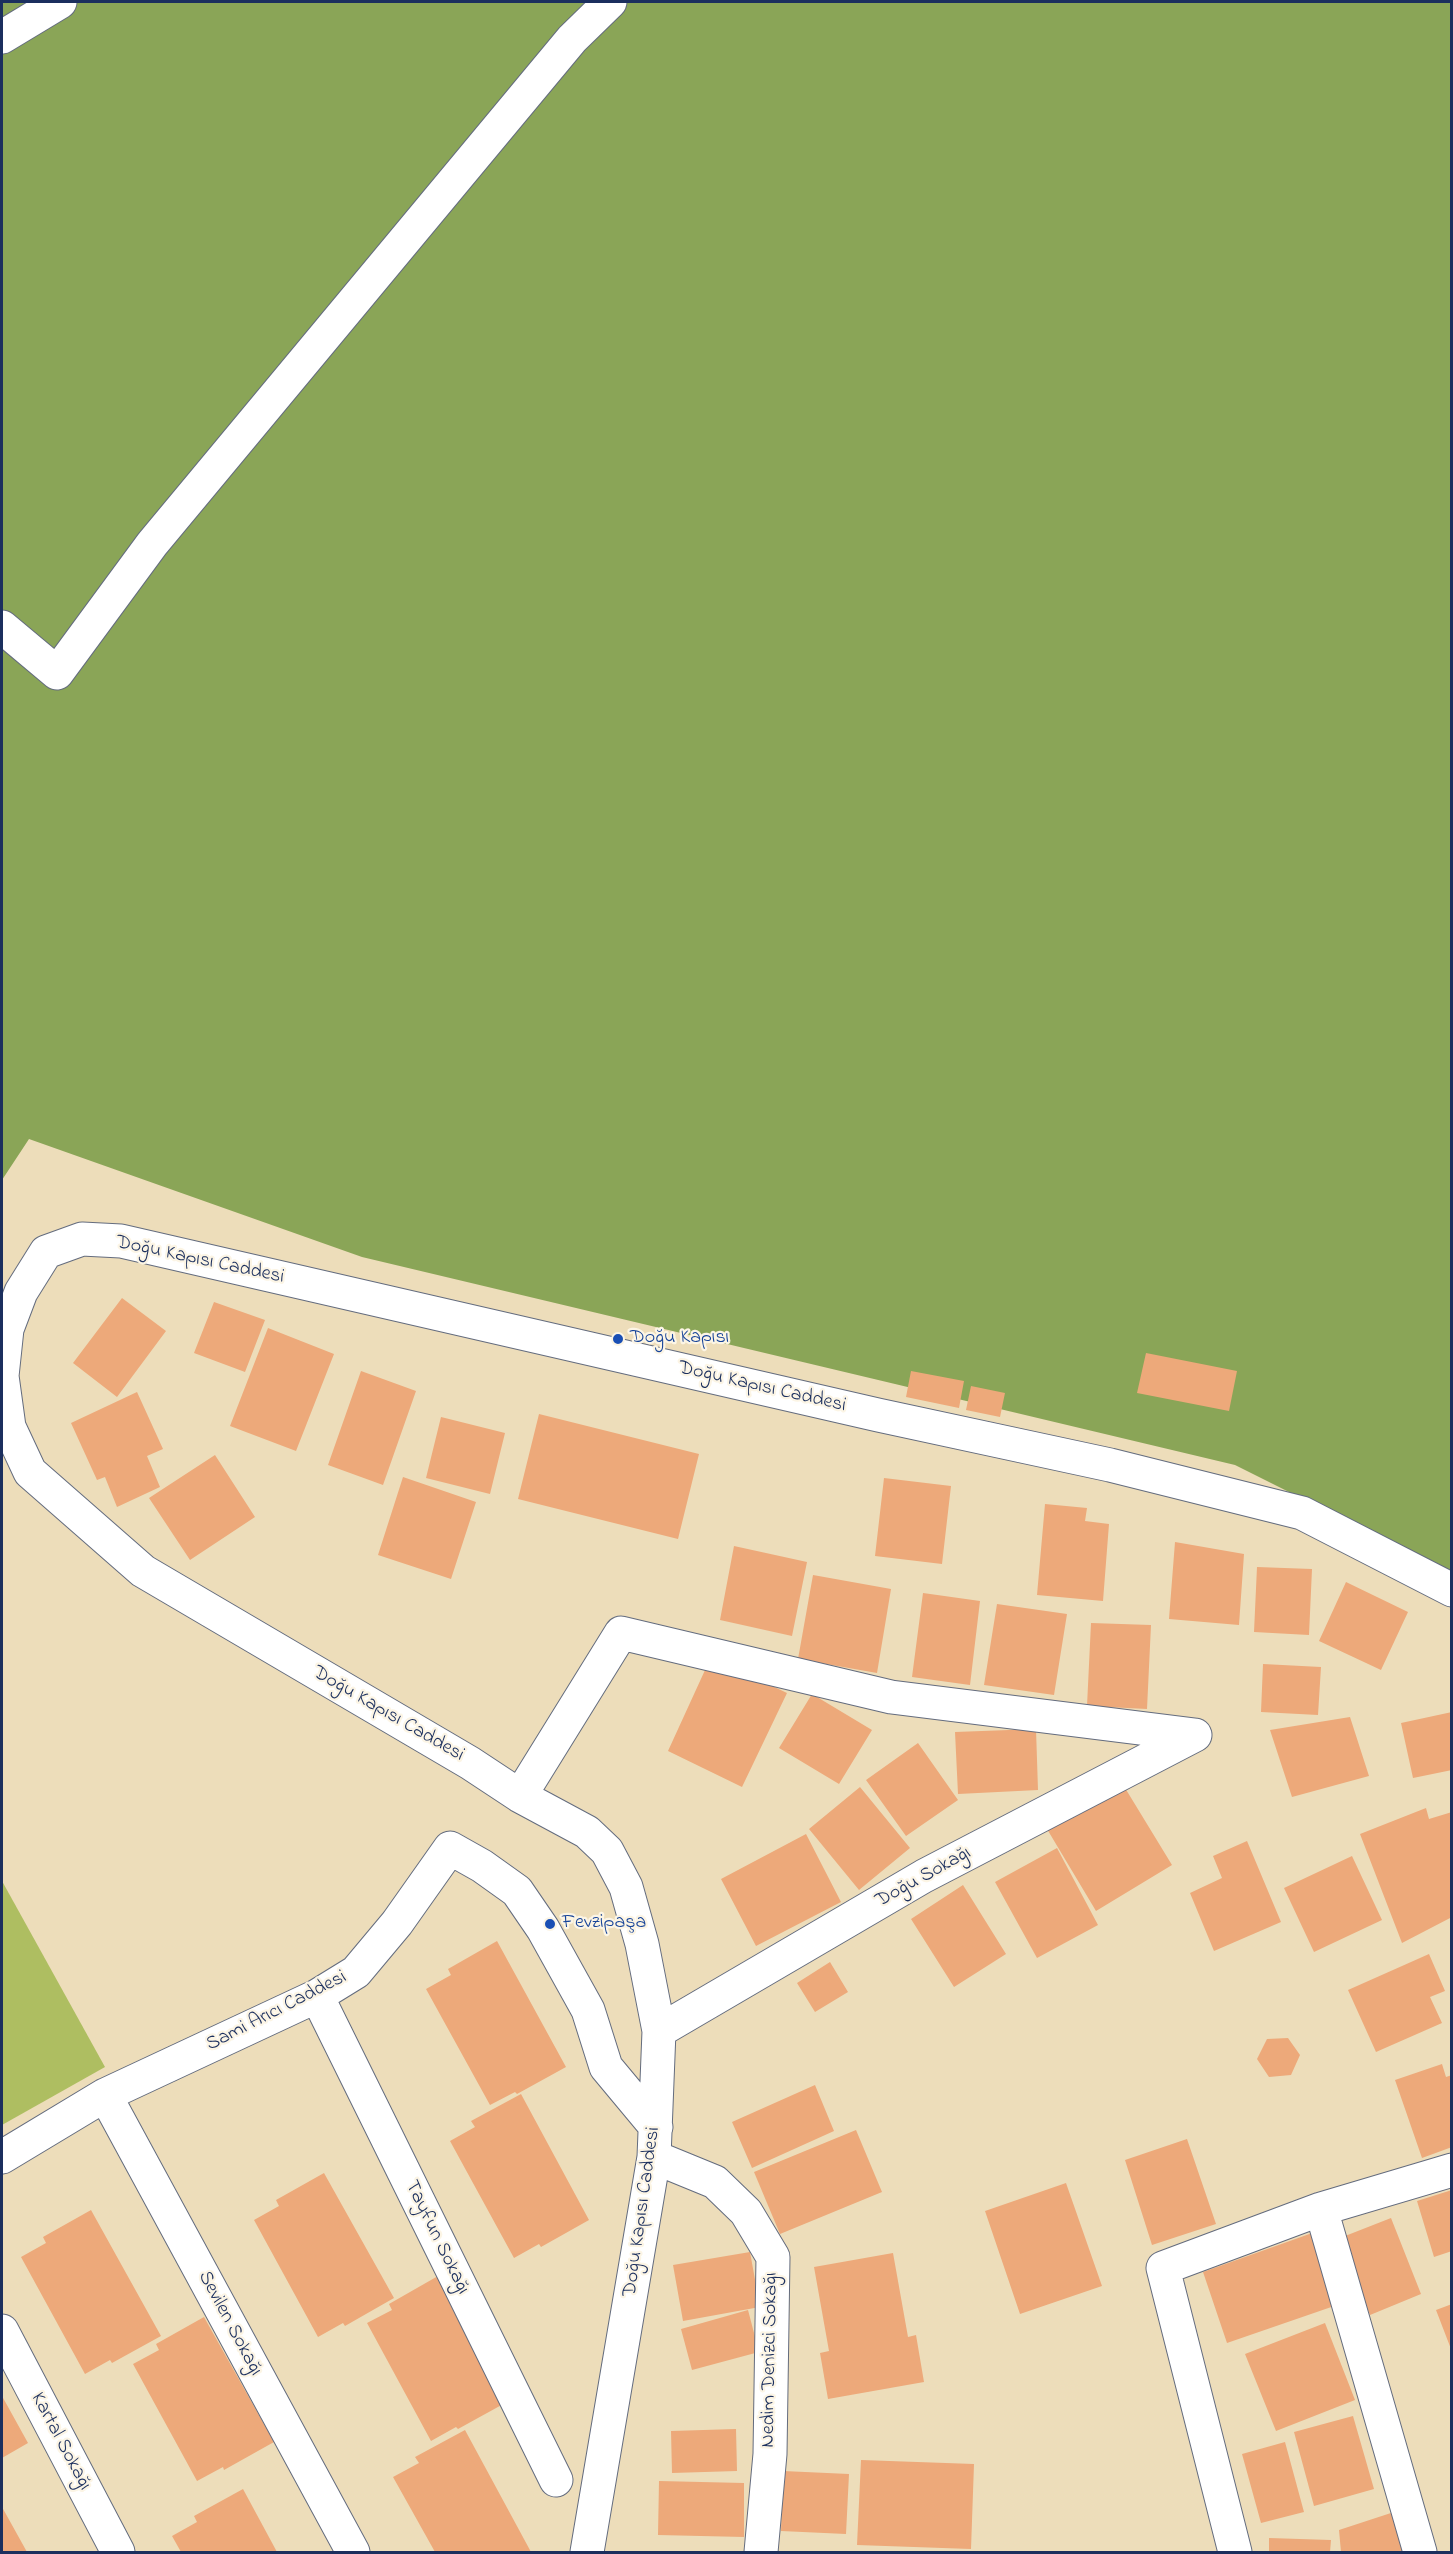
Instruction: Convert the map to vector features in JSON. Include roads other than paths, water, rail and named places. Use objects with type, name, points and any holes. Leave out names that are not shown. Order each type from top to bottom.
[{"type":"street","points":[[2,37],[60,2]]},
{"type":"street","points":[[2,627],[57,673],[160,535],[572,39],[610,2]]},
{"type":"street","name":"Doğu Kapısı Caddesi","points":[[587,2553],[655,2142],[659,2031],[642,1944],[626,1887],[607,1851],[587,1832],[520,1796],[470,1763],[143,1571],[30,1472],[9,1427],[2,1376],[7,1329],[21,1292],[46,1252],[82,1239],[121,1241],[1122,1468],[1302,1513],[1452,1590]]},
{"type":"street","name":"Doğu Sokağı","points":[[520,1796],[621,1633],[891,1697],[1195,1735],[924,1876],[659,2031]]},
{"type":"street","name":"Sami Arıcı Caddesi","points":[[2,2157],[105,2095],[317,1996],[356,1972],[397,1923],[450,1848],[482,1866],[517,1891],[543,1929],[588,2010],[606,2067],[655,2142]]},
{"type":"street","name":"Tayfun Sokağı","points":[[317,1996],[556,2480]]},
{"type":"street","name":"Sevilen Sokağı","points":[[105,2095],[353,2553]]},
{"type":"street","name":"Nedim Denizci Sokağı","points":[[655,2142],[715,2182],[746,2212],[773,2257],[770,2454],[761,2553]]},
{"type":"street","points":[[1235,2553],[1163,2268],[1321,2208],[1452,2170]]},
{"type":"street","points":[[1321,2208],[1420,2553]]},
{"type":"street","name":"Kartal Sokağı","points":[[2,2331],[118,2553]]},
{"type":"place","name":"Doğu Kapısı","points":[[618,1339]]},
{"type":"place","name":"Fevzipaşa","points":[[550,1924]]}]
